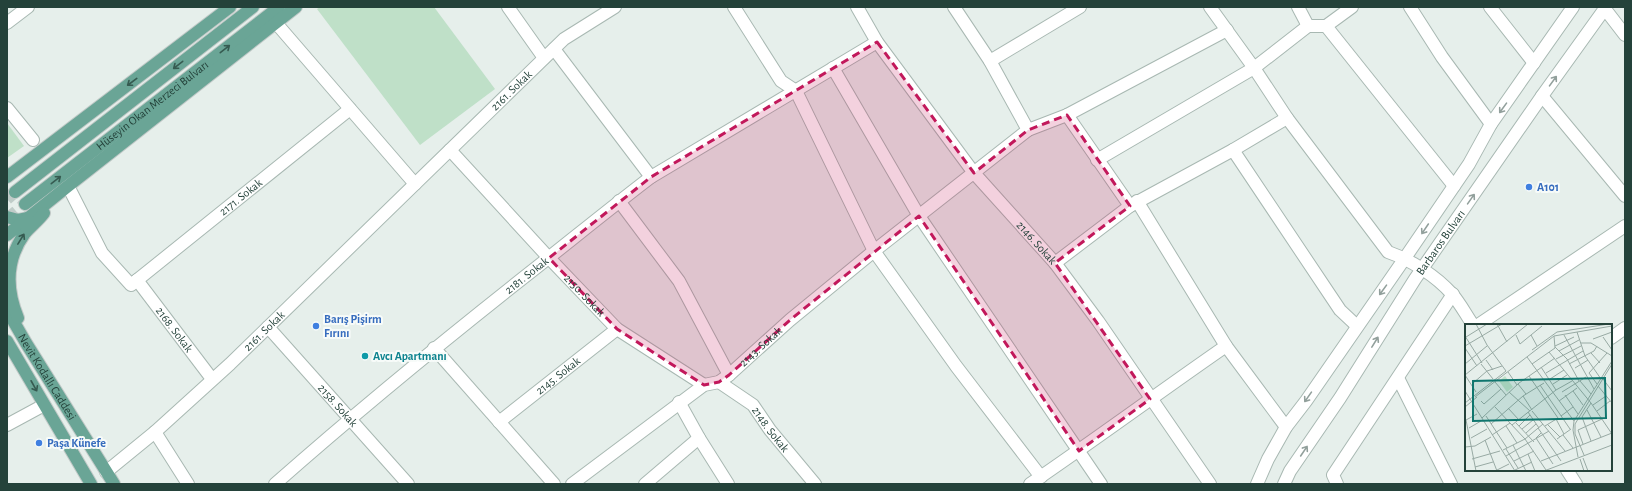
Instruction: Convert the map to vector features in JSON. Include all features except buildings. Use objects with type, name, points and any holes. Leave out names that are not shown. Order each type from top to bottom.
[{"type":"main road","points":[[7,177],[230,7]]},
{"type":"main road","name":"Hüseyin Okan Merzeci Bulvarı","points":[[15,192],[253,7]]},
{"type":"main road","name":"Hüseyin Okan Merzeci Bulvarı","points":[[25,204],[279,7]]},
{"type":"main road","points":[[7,235],[296,7]]},
{"type":"main road","points":[[7,169],[24,156],[51,144]]},
{"type":"main road","points":[[26,343],[10,296],[9,285],[11,262],[19,242],[25,233],[41,218],[65,188]]},
{"type":"main road","points":[[7,217],[18,220],[28,218]]},
{"type":"main road","name":"Nevit Kodallı Caddesi","points":[[7,310],[114,484]]},
{"type":"main road","name":"Nevit Kodallı Caddesi","points":[[7,341],[91,484]]},
{"type":"main road","points":[[7,350],[23,367]]},
{"type":"street","points":[[7,23],[28,7]]},
{"type":"street","points":[[508,7],[544,58]]},
{"type":"street","name":"2161. Sokak","points":[[106,472],[155,432],[268,328],[564,39],[615,7]]},
{"type":"street","points":[[734,7],[781,81],[796,91],[874,251],[956,366],[1041,477]]},
{"type":"street","name":"2146. Sokak","points":[[858,7],[877,42],[974,173],[1055,263],[1098,321],[1150,399],[1210,484]]},
{"type":"street","points":[[954,7],[990,61],[1028,130]]},
{"type":"street","points":[[990,61],[1080,7]]},
{"type":"street","points":[[1210,7],[1254,68],[1287,118],[1388,252],[1405,258],[1422,269],[1453,294],[1472,324]]},
{"type":"street","points":[[1298,7],[1308,26]]},
{"type":"street","points":[[1097,160],[1254,68],[1308,26],[1326,26],[1352,7]]},
{"type":"street","points":[[1410,7],[1442,57],[1491,124]]},
{"type":"street","points":[[1490,7],[1534,63]]},
{"type":"street","name":"Barbaros Bulvarı","points":[[1257,484],[1268,459],[1286,427],[1306,401],[1405,258],[1469,164],[1491,124],[1573,7]]},
{"type":"street","points":[[1605,8],[1625,35]]},
{"type":"street","name":"Barbaros Bulvarı","points":[[1284,484],[1290,471],[1340,398],[1422,269],[1605,8]]},
{"type":"street","points":[[276,23],[415,184]]},
{"type":"street","points":[[1326,26],[1454,186]]},
{"type":"street","name":"2143. Sokak","points":[[724,378],[790,320],[874,251],[1028,130],[1067,116],[1226,30]]},
{"type":"street","name":"2181. Sokak","points":[[275,484],[348,419],[434,348],[619,201],[652,177],[877,42]]},
{"type":"street","points":[[554,49],[652,177]]},
{"type":"street","points":[[833,68],[919,216],[1102,484]]},
{"type":"street","points":[[1542,96],[1625,196]]},
{"type":"street","points":[[7,108],[33,140]]},
{"type":"street","name":"2171. Sokak","points":[[134,282],[350,109]]},
{"type":"street","points":[[1067,116],[1097,160],[1133,203],[1226,346],[1286,427]]},
{"type":"street","points":[[1055,263],[1133,203],[1233,150],[1287,118]]},
{"type":"street","name":"2150. Sokak","points":[[450,150],[549,258],[617,329],[704,385]]},
{"type":"street","points":[[1233,150],[1340,310],[1357,326]]},
{"type":"street","name":"2168. Sokak","points":[[65,188],[102,253],[134,282],[212,379]]},
{"type":"street","points":[[572,484],[679,402],[704,385],[724,378],[679,280],[619,201]]},
{"type":"street","points":[[1479,324],[1625,226]]},
{"type":"street","points":[[1337,484],[1333,475],[1453,294]]},
{"type":"street","name":"2158. Sokak","points":[[268,328],[348,419],[408,484]]},
{"type":"street","points":[[1612,337],[1625,328]]},
{"type":"street","name":"2145. Sokak","points":[[499,422],[617,329]]},
{"type":"street","points":[[1030,484],[1080,451],[1150,399],[1226,346]]},
{"type":"street","points":[[434,348],[554,484]]},
{"type":"street","name":"2148. Sokak","points":[[724,378],[753,405],[770,430],[815,484]]},
{"type":"street","points":[[1398,378],[1451,484]]},
{"type":"street","points":[[679,402],[699,438],[728,484]]},
{"type":"street","points":[[7,425],[44,405]]},
{"type":"street","points":[[155,432],[188,484]]},
{"type":"street","points":[[645,484],[699,438]]},
{"type":"street","points":[[1568,471],[1576,484]]},
{"type":"highlighted area","points":[[877,42],[974,173],[1028,130],[1067,115],[1130,206],[1055,263],[1150,399],[1079,451],[919,216],[790,320],[729,375],[719,382],[704,385],[617,329],[549,258],[651,177]]},
{"type":"green space","points":[[320,7],[434,7],[495,89],[420,145],[317,9]]},
{"type":"green space","points":[[7,123],[24,146],[7,158]]},
{"type":"tunnel","points":[[7,199],[15,192]]},
{"type":"tunnel","points":[[7,219],[25,204]]},
{"type":"place","name":"A101","points":[[1529,187]]},
{"type":"place","name":"Barış Pişirm Fırını","points":[[316,326]]},
{"type":"place","name":"Avcı Apartmanı","points":[[365,356]]},
{"type":"place","name":"Paşa Künefe","points":[[39,443]]}]
